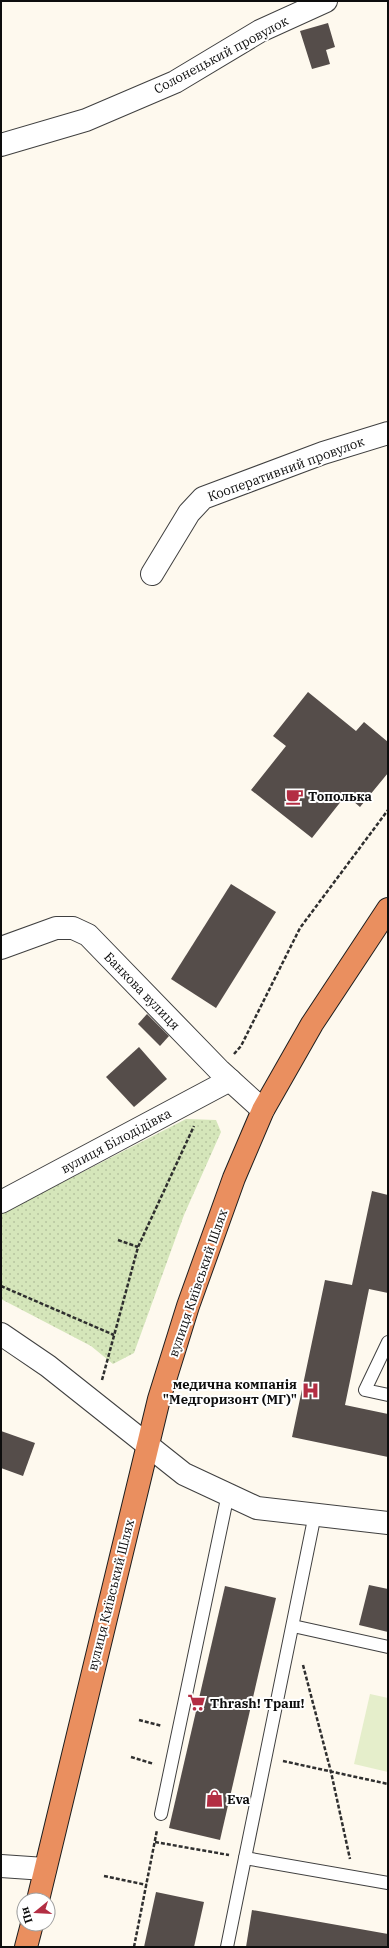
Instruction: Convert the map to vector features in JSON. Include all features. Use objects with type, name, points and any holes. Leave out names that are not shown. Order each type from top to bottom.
[{"type":"highway","name":"вулиця Київський Шлях","points":[[40,1892],[159,1399],[188,1306],[234,1178],[263,1110],[312,1024],[388,909]]},
{"type":"highway","points":[[26,1947],[30,1932]]},
{"type":"street","name":"Солонецький провулок","points":[[1,145],[86,120],[175,82],[260,31],[326,1]]},
{"type":"street","name":"Кооперативний провулок","points":[[152,574],[189,513],[203,498],[322,453],[388,433]]},
{"type":"street","name":"Банкова вулиця","points":[[1,948],[56,928],[73,928],[88,935],[230,1080],[263,1110]]},
{"type":"street","name":"вулиця Білодідівка","points":[[1,1202],[230,1080]]},
{"type":"street","points":[[1,1334],[48,1366],[184,1474],[257,1508],[388,1523]]},
{"type":"street","points":[[1,1866],[45,1869]]},
{"type":"lane","points":[[388,1342],[365,1390],[388,1395]]},
{"type":"lane","points":[[161,1814],[228,1494]]},
{"type":"lane","points":[[227,1947],[315,1514]]},
{"type":"lane","points":[[293,1626],[388,1647]]},
{"type":"lane","points":[[245,1858],[388,1883]]},
{"type":"path","points":[[118,1240],[138,1247]]},
{"type":"path","points":[[1,1286],[114,1335]]},
{"type":"path","points":[[303,1664],[331,1772],[353,1877]]},
{"type":"path","points":[[139,1720],[178,1730]]},
{"type":"path","points":[[131,1757],[170,1768]]},
{"type":"path","points":[[266,1758],[388,1784]]},
{"type":"path","points":[[134,1947],[161,1814]]},
{"type":"path","points":[[155,1842],[245,1858]]},
{"type":"path","points":[[104,1876],[147,1885]]},
{"type":"green space","points":[[186,1119],[216,1120],[221,1132],[184,1215],[134,1353],[113,1364],[91,1346],[1,1299],[1,1214]]},
{"type":"green space","points":[[370,1694],[388,1698],[388,1772],[354,1764]]},
{"type":"building","points":[[328,23],[335,47],[326,50],[330,64],[312,69],[300,31]]},
{"type":"building","points":[[308,692],[356,731],[364,722],[388,742],[388,773],[360,807],[346,795],[312,838],[251,790],[286,746],[273,736]]},
{"type":"building","points":[[231,884],[276,912],[216,1008],[171,979]]},
{"type":"building","points":[[147,1014],[169,1036],[160,1046],[138,1024]]},
{"type":"building","points":[[139,1047],[167,1079],[134,1107],[106,1077]]},
{"type":"building","points":[[372,1191],[388,1195],[388,1293],[369,1289],[345,1405],[388,1414],[388,1457],[292,1437],[325,1280],[352,1285]]},
{"type":"building","points":[[1,1431],[35,1443],[23,1476],[1,1468]]},
{"type":"building","points":[[369,1585],[388,1589],[388,1632],[359,1625]]},
{"type":"building","points":[[225,1586],[276,1598],[220,1840],[169,1828]]},
{"type":"building","points":[[156,1892],[204,1902],[194,1947],[144,1947]]},
{"type":"building","points":[[252,1910],[388,1934],[388,1947],[246,1947]]},
{"type":"place","name":"Тополька","points":[[295,796]]},
{"type":"place","name":"медична компанія \"Медгоризонт (МГ)\"","points":[[310,1391]]},
{"type":"place","name":"Thrash! Траш!","points":[[197,1703]]},
{"type":"place","name":"Eva","points":[[214,1799]]}]
